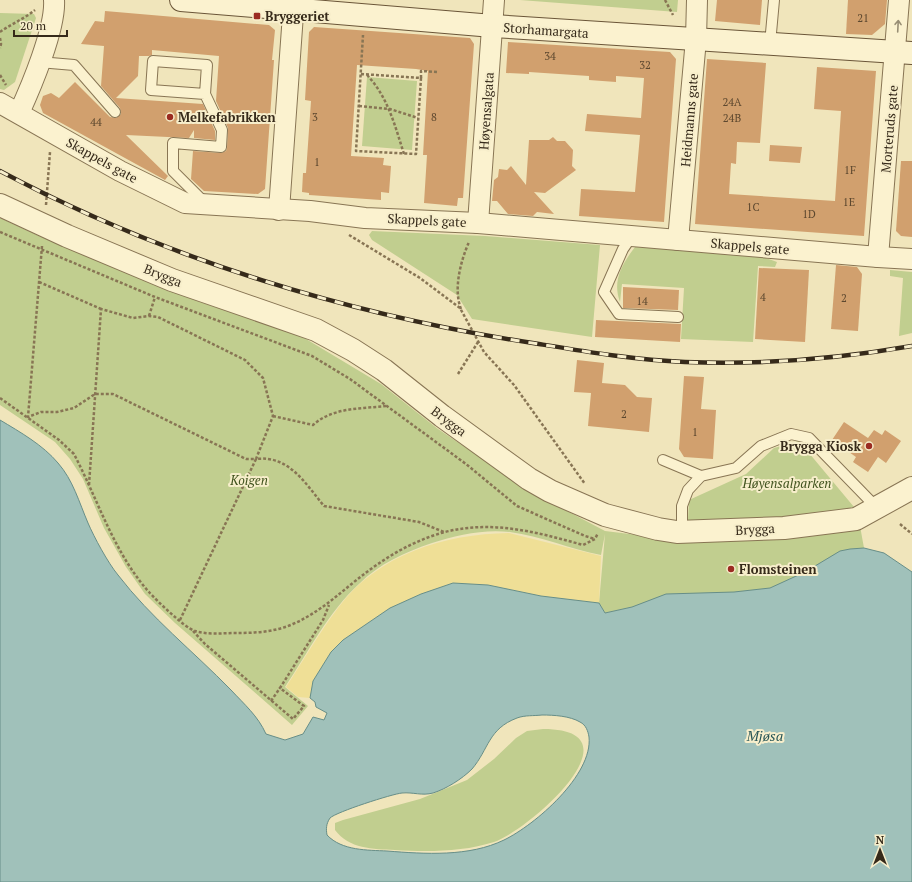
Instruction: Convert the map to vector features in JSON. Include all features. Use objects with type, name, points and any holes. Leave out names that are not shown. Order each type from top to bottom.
[{"type":"street","points":[[19,113],[39,62],[55,8],[54,0]]},
{"type":"street","name":"Storhamargata","points":[[181,0],[294,5],[493,26],[904,52]]},
{"type":"street","name":"Høyensalgata","points":[[478,223],[494,0]]},
{"type":"street","name":"Heidmanns gate","points":[[678,240],[696,39],[697,0]]},
{"type":"street","name":"Morteruds gate","points":[[878,257],[904,52],[899,0]]},
{"type":"street","points":[[279,210],[294,5]]},
{"type":"street","name":"Skappels gate","points":[[0,103],[120,171],[184,203],[365,218],[478,223],[912,259]]},
{"type":"street","name":"Brygga","points":[[0,205],[45,226],[172,280],[316,330],[353,350],[384,370],[486,448],[550,491],[605,515],[658,529],[682,532],[792,527],[856,519],[912,488]]},
{"type":"lane","points":[[770,44],[774,0]]},
{"type":"lane","points":[[205,94],[151,90],[153,61],[208,65],[205,94],[222,130],[221,147],[173,143],[173,171],[207,205]]},
{"type":"lane","points":[[39,62],[74,65],[115,112]]},
{"type":"lane","points":[[632,236],[623,249],[604,292],[619,314],[678,317]]},
{"type":"lane","points":[[682,532],[682,506],[688,490],[701,476],[736,468],[761,446],[791,434],[808,438],[878,508]]},
{"type":"lane","points":[[663,460],[701,476]]},
{"type":"path","points":[[665,0],[673,15]]},
{"type":"path","points":[[0,32],[36,9]]},
{"type":"path","points":[[363,33],[356,151],[416,154],[421,71],[438,72]]},
{"type":"path","points":[[0,38],[2,44],[0,48]]},
{"type":"path","points":[[361,74],[421,78]]},
{"type":"path","points":[[367,75],[378,88],[390,109],[404,154]]},
{"type":"path","points":[[359,106],[390,109],[418,118]]},
{"type":"path","points":[[28,417],[45,226],[51,132]]},
{"type":"path","points":[[478,223],[467,248],[458,284],[457,300],[484,352],[514,386],[582,481],[588,486]]},
{"type":"path","points":[[0,232],[155,297],[312,356],[350,379],[466,464],[517,506],[595,539]]},
{"type":"path","points":[[346,233],[420,278],[460,308],[463,313]]},
{"type":"path","points":[[39,282],[101,309],[133,318],[149,316],[158,317],[245,360],[263,378],[273,416],[256,459],[180,620]]},
{"type":"path","points":[[149,316],[155,297]]},
{"type":"path","points":[[89,485],[101,309]]},
{"type":"path","points":[[458,374],[478,342]]},
{"type":"path","points":[[28,417],[41,412],[74,408],[96,394],[113,394],[246,459],[268,457],[295,470],[324,506],[419,522],[444,532]]},
{"type":"path","points":[[0,398],[59,440],[74,454],[130,567],[149,592],[193,631],[205,644],[293,719],[304,706],[280,688]]},
{"type":"path","points":[[273,416],[313,425],[322,417],[341,411],[386,406]]},
{"type":"path","points":[[900,524],[912,534]]},
{"type":"path","points":[[193,631],[210,634],[268,631],[292,625],[329,604],[378,564],[396,552],[444,532],[489,527],[508,528],[536,532],[583,545],[595,539],[599,532]]},
{"type":"path","points":[[271,701],[323,620],[329,604]]},
{"type":"green space","points":[[520,0],[678,0],[677,12]]},
{"type":"green space","points":[[0,13],[34,14],[36,18],[15,82],[4,90],[0,89]]},
{"type":"green space","points":[[367,77],[417,81],[412,150],[362,146]]},
{"type":"green space","name":"Koigen","points":[[0,218],[39,236],[200,302],[301,336],[381,384],[438,429],[535,494],[605,531],[679,540],[860,526],[864,548],[839,554],[782,584],[770,588],[665,602],[605,613],[599,603],[605,534],[601,555],[533,536],[500,531],[460,535],[441,540],[412,550],[375,570],[348,595],[338,607],[319,633],[285,687],[308,706],[292,725],[175,623],[145,594],[126,567],[104,528],[83,479],[70,459],[55,442],[0,405]]},
{"type":"green space","points":[[372,231],[485,236],[600,245],[592,337],[472,319],[457,295],[372,240],[369,235]]},
{"type":"green space","points":[[635,247],[761,256],[777,262],[775,267],[758,266],[753,342],[681,339],[684,288],[622,284],[620,302],[617,287],[618,280],[622,266]]},
{"type":"green space","points":[[890,270],[912,272],[912,333],[899,336],[903,278],[890,276]]},
{"type":"green space","name":"Høyensalparken","points":[[799,441],[854,507],[771,519],[688,520],[689,500],[746,474],[774,448]]},
{"type":"green space","points":[[543,729],[571,733],[583,745],[581,761],[570,781],[552,801],[531,819],[511,833],[494,842],[470,848],[445,850],[420,851],[378,849],[362,847],[347,841],[335,830],[335,823],[420,799],[467,780],[494,759],[516,738],[527,731]]},
{"type":"sand","points":[[509,533],[601,556],[599,603],[541,596],[488,585],[453,583],[421,594],[390,608],[343,640],[331,652],[313,681],[310,698],[298,697],[286,687],[338,608],[354,589],[372,574],[393,561],[414,551],[437,543],[485,534]]},
{"type":"water","name":"Mjøsa","points":[[0,420],[45,450],[58,463],[72,484],[91,529],[114,570],[144,606],[246,705],[266,734],[285,740],[303,734],[313,717],[324,720],[327,713],[316,707],[315,702],[310,698],[313,681],[331,652],[343,640],[390,608],[421,594],[453,583],[488,585],[541,596],[599,603],[605,613],[632,607],[666,594],[734,592],[770,588],[805,572],[840,551],[850,549],[864,548],[884,553],[912,572],[912,882],[0,882]],"holes":[[[547,715],[572,718],[584,725],[589,737],[588,752],[582,767],[560,797],[546,811],[517,833],[490,845],[462,852],[447,853],[416,853],[356,849],[340,844],[327,835],[326,831],[328,822],[334,815],[396,794],[429,794],[454,783],[464,776],[478,762],[490,740],[500,728],[520,717]]]},
{"type":"building","points":[[717,0],[762,0],[760,25],[715,21]]},
{"type":"building","points":[[848,0],[887,0],[885,24],[872,35],[846,34]]},
{"type":"building","points":[[105,11],[269,25],[275,30],[265,189],[258,194],[204,191],[191,179],[193,151],[221,153],[226,151],[227,148],[228,128],[216,101],[219,56],[152,50],[152,55],[139,56],[138,76],[116,98],[203,104],[215,131],[215,140],[194,138],[194,130],[189,138],[126,135],[168,176],[165,180],[43,113],[40,105],[43,96],[51,93],[59,98],[75,82],[110,117],[116,118],[121,114],[120,108],[101,86],[104,46],[81,44],[95,21],[104,22]]},
{"type":"building","points":[[314,27],[470,38],[474,44],[463,198],[458,198],[457,206],[424,203],[427,155],[423,155],[428,71],[416,69],[357,65],[351,156],[384,158],[383,165],[391,166],[389,193],[381,192],[381,200],[309,195],[309,193],[302,192],[303,173],[306,173],[311,101],[305,100],[309,32]]},
{"type":"building","points":[[508,42],[670,52],[676,59],[664,222],[579,216],[581,189],[635,192],[640,135],[585,131],[587,114],[641,118],[644,78],[616,76],[616,82],[589,80],[589,76],[529,72],[529,74],[506,73]]},
{"type":"building","points":[[707,59],[766,63],[760,143],[737,142],[736,164],[731,163],[729,194],[835,201],[841,111],[814,109],[817,67],[876,71],[864,236],[695,224]]},
{"type":"building","points":[[553,137],[557,141],[565,141],[573,150],[572,166],[576,170],[545,193],[534,192],[554,214],[537,212],[533,216],[508,214],[497,201],[492,201],[494,180],[498,177],[499,169],[507,170],[511,166],[526,185],[529,140],[549,140]]},
{"type":"building","points":[[770,145],[802,147],[800,163],[769,161]]},
{"type":"building","points":[[901,161],[912,161],[912,237],[901,236],[896,231]]},
{"type":"building","points":[[836,265],[857,267],[862,274],[858,331],[831,329]]},
{"type":"building","points":[[759,268],[809,270],[805,342],[755,339]]},
{"type":"building","points":[[623,287],[679,290],[678,310],[623,308]]},
{"type":"building","points":[[596,320],[681,324],[680,342],[595,337]]},
{"type":"building","points":[[577,360],[604,363],[602,383],[625,385],[637,397],[652,398],[649,432],[588,426],[591,393],[574,392]]},
{"type":"building","points":[[684,376],[704,377],[701,409],[716,410],[713,459],[684,457],[679,449]]},
{"type":"building","name":"Brygga Kiosk","points":[[844,422],[868,438],[874,430],[882,435],[885,430],[901,441],[886,463],[878,457],[868,472],[853,462],[856,457],[832,440]]},
{"type":"railway","points":[[0,171],[63,203],[129,232],[195,257],[262,280],[331,300],[400,318],[469,332],[612,355],[685,362],[713,363],[770,362],[827,358],[912,346]]},
{"type":"place","name":"Bryggeriet","points":[[257,16]]},
{"type":"place","name":"Melkefabrikken","points":[[170,117]]},
{"type":"place","name":"Brygga Kiosk","points":[[869,446]]},
{"type":"place","name":"Flomsteinen","points":[[731,569]]}]
